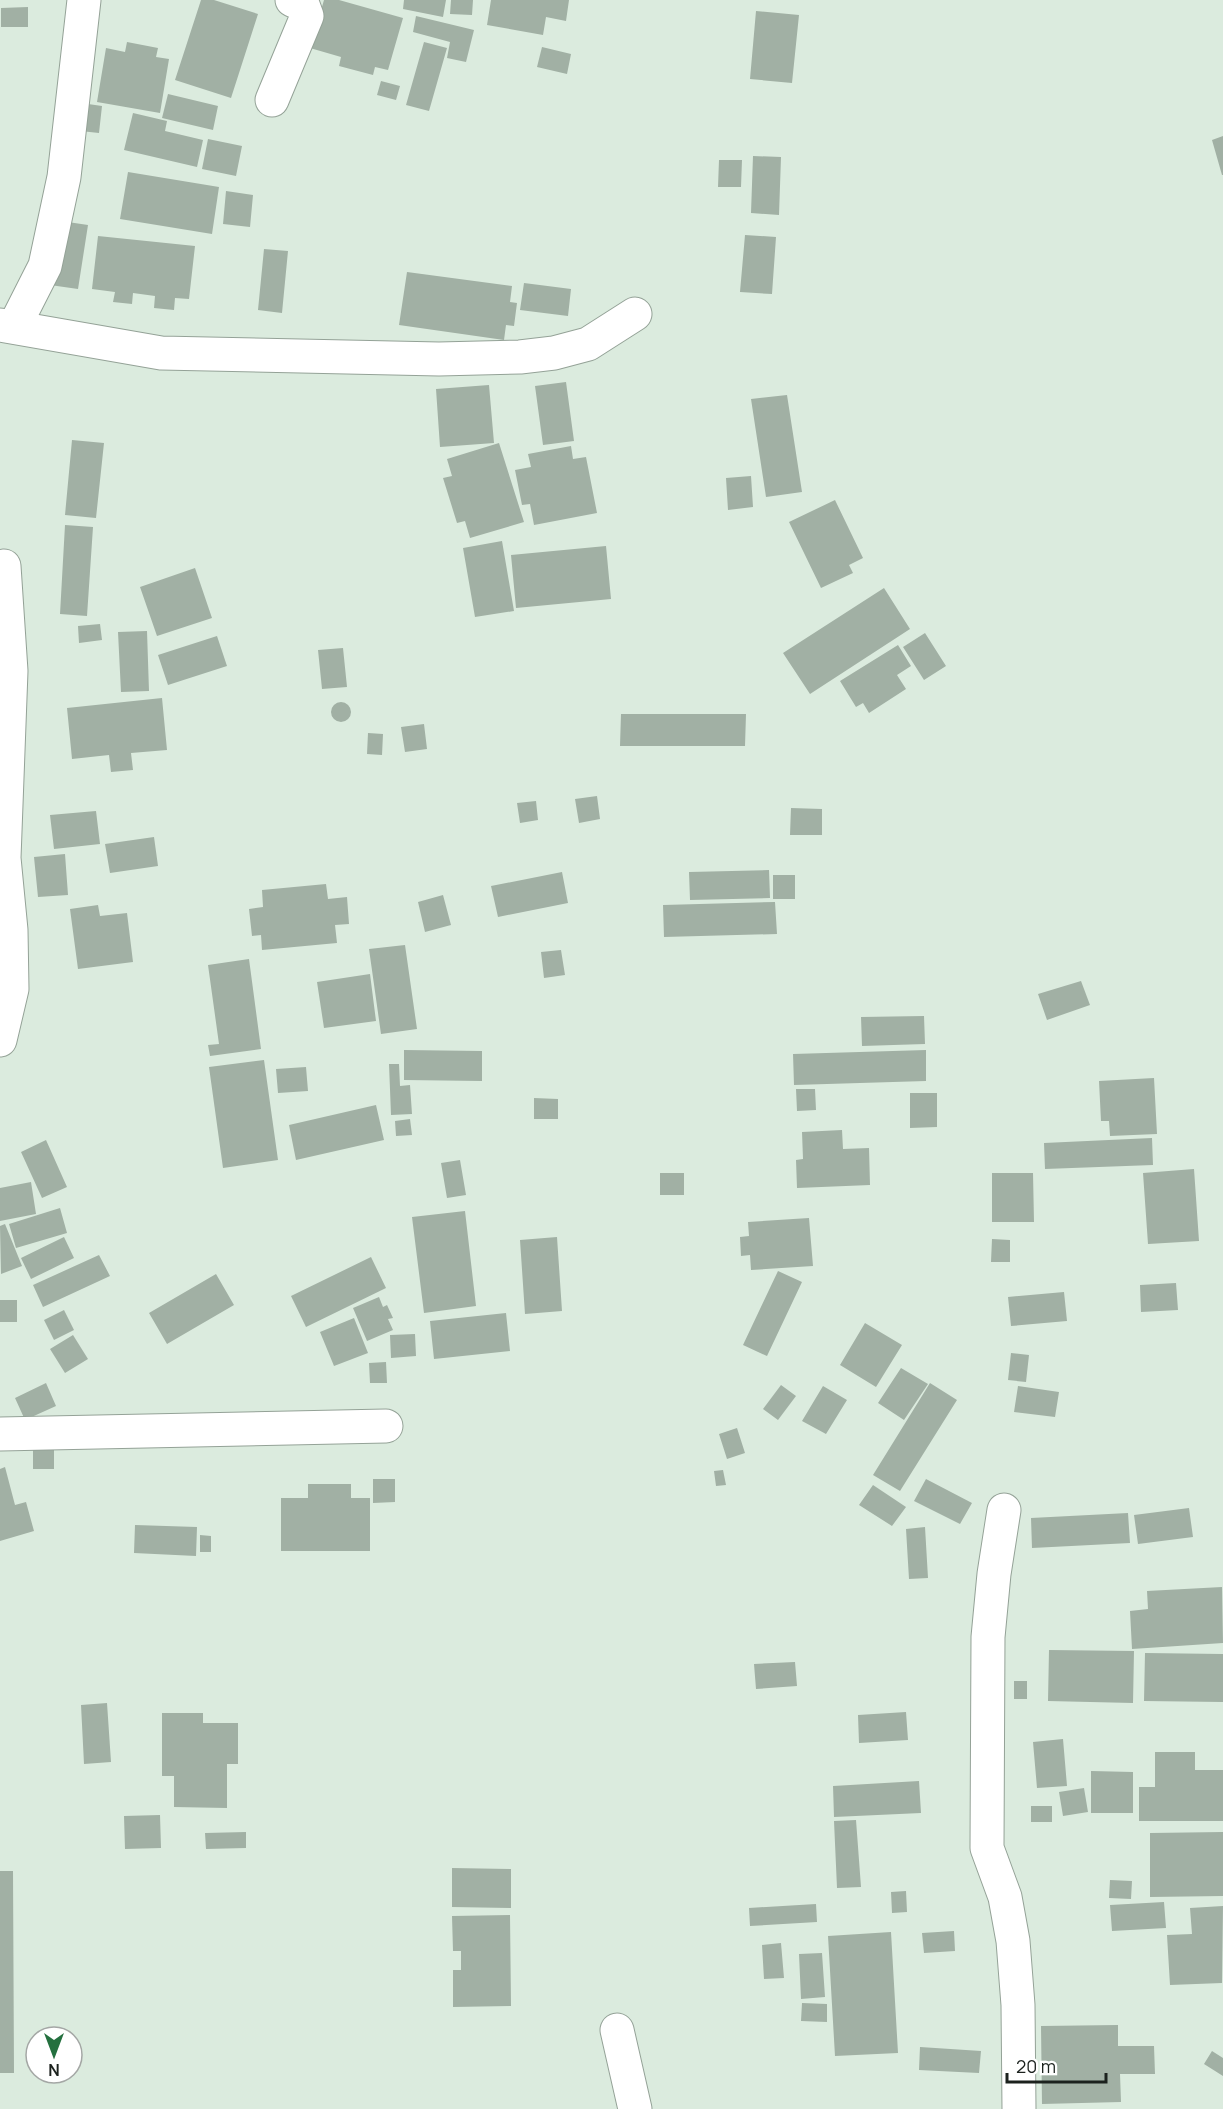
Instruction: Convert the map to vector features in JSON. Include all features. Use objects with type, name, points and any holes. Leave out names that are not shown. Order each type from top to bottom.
[{"type":"street","points":[[84,0],[63,177],[45,266],[7,326],[161,353],[439,359],[520,357],[554,353],[588,344],[635,314]]},
{"type":"street","points":[[272,100],[307,16],[303,6],[292,0]]},
{"type":"street","points":[[0,1040],[12,989],[11,930],[4,858],[11,671],[4,566]]},
{"type":"street","points":[[0,1434],[386,1426]]},
{"type":"street","points":[[1004,1510],[994,1574],[988,1637],[987,1848],[1005,1897],[1013,1941],[1018,2005],[1019,2109]]},
{"type":"street","points":[[617,2030],[635,2109]]},
{"type":"building","points":[[201,0],[214,0],[258,14],[231,98],[175,80]]},
{"type":"building","points":[[324,0],[339,0],[403,18],[388,70],[375,67],[373,75],[339,66],[341,57],[310,48]]},
{"type":"building","points":[[404,0],[446,0],[443,17],[403,9]]},
{"type":"building","points":[[451,0],[473,0],[472,15],[450,14]]},
{"type":"building","points":[[491,0],[569,0],[566,21],[546,17],[543,35],[487,25]]},
{"type":"building","points":[[28,7],[28,27],[1,27],[1,8]]},
{"type":"building","points":[[756,11],[799,15],[792,83],[750,79]]},
{"type":"building","points":[[416,16],[474,30],[466,62],[447,58],[450,42],[413,32]]},
{"type":"building","points":[[127,42],[158,48],[156,57],[169,59],[160,113],[97,102],[106,48],[125,52]]},
{"type":"building","points":[[424,42],[447,48],[429,111],[406,105]]},
{"type":"building","points":[[542,47],[571,54],[567,74],[537,67]]},
{"type":"building","points":[[381,81],[400,86],[396,100],[377,95]]},
{"type":"building","points":[[168,94],[218,106],[213,130],[162,118]]},
{"type":"building","points":[[74,102],[102,106],[99,133],[71,130]]},
{"type":"building","points":[[133,113],[167,121],[165,131],[203,140],[197,167],[124,150]]},
{"type":"building","points":[[1223,136],[1223,175],[1222,175],[1212,140]]},
{"type":"building","points":[[208,139],[242,146],[236,176],[202,169]]},
{"type":"building","points":[[753,156],[781,157],[779,215],[751,213]]},
{"type":"building","points":[[719,160],[742,160],[741,187],[718,187]]},
{"type":"building","points":[[128,172],[219,187],[212,234],[120,219]]},
{"type":"building","points":[[226,191],[253,195],[250,227],[223,224]]},
{"type":"building","points":[[61,221],[88,225],[78,289],[50,285]]},
{"type":"building","points":[[745,235],[776,237],[772,294],[740,292]]},
{"type":"building","points":[[98,236],[195,246],[189,299],[175,298],[174,310],[154,308],[155,296],[133,293],[132,304],[113,302],[115,292],[92,289]]},
{"type":"building","points":[[264,249],[288,251],[282,313],[258,310]]},
{"type":"building","points":[[407,272],[512,286],[510,302],[517,303],[514,326],[506,325],[504,340],[399,325]]},
{"type":"building","points":[[524,283],[571,289],[568,316],[520,310]]},
{"type":"building","points":[[566,382],[574,441],[543,445],[535,386]]},
{"type":"building","points":[[489,385],[494,443],[440,447],[436,389]]},
{"type":"building","points":[[787,395],[802,492],[766,497],[751,399]]},
{"type":"building","points":[[72,440],[104,443],[96,518],[65,515]]},
{"type":"building","points":[[499,443],[524,522],[470,538],[465,521],[457,523],[443,478],[452,476],[447,459]]},
{"type":"building","points":[[571,446],[573,459],[586,457],[597,513],[534,525],[530,504],[522,505],[515,470],[531,467],[528,454]]},
{"type":"building","points":[[751,476],[753,507],[728,510],[726,478]]},
{"type":"building","points":[[835,500],[863,558],[849,565],[853,573],[821,588],[789,522]]},
{"type":"building","points":[[65,525],[93,527],[87,616],[60,614]]},
{"type":"building","points":[[502,541],[514,611],[475,617],[463,548]]},
{"type":"building","points":[[606,546],[611,599],[516,608],[511,555]]},
{"type":"building","points":[[195,568],[212,618],[157,636],[140,587]]},
{"type":"building","points":[[884,588],[910,629],[810,694],[783,653]]},
{"type":"building","points":[[100,624],[102,640],[79,643],[78,626]]},
{"type":"building","points":[[147,631],[149,691],[121,692],[118,632]]},
{"type":"building","points":[[925,633],[946,666],[924,680],[903,647]]},
{"type":"building","points":[[217,636],[227,666],[168,685],[158,655]]},
{"type":"building","points":[[898,645],[911,666],[897,675],[906,689],[869,713],[863,703],[856,707],[840,681]]},
{"type":"building","points":[[343,648],[347,687],[322,689],[318,650]]},
{"type":"building","points":[[162,698],[167,750],[131,753],[133,770],[111,772],[109,755],[72,759],[67,708]]},
{"type":"building","points":[[341,702],[348,705],[351,712],[348,719],[341,722],[334,719],[331,712],[334,705]]},
{"type":"building","points":[[621,714],[746,714],[745,746],[620,746]]},
{"type":"building","points":[[424,724],[427,749],[405,752],[401,727]]},
{"type":"building","points":[[368,733],[383,734],[382,755],[367,754]]},
{"type":"building","points":[[597,796],[600,819],[579,823],[575,799]]},
{"type":"building","points":[[536,801],[538,820],[520,823],[517,803]]},
{"type":"building","points":[[791,808],[822,809],[822,835],[790,835]]},
{"type":"building","points":[[96,811],[100,844],[54,849],[50,815]]},
{"type":"building","points":[[154,837],[158,866],[110,873],[105,844]]},
{"type":"building","points":[[65,854],[68,895],[38,897],[34,857]]},
{"type":"building","points":[[769,870],[770,898],[690,900],[689,872]]},
{"type":"building","points":[[562,872],[568,903],[498,917],[491,886]]},
{"type":"building","points":[[773,875],[795,875],[795,899],[773,899]]},
{"type":"building","points":[[326,884],[328,899],[347,897],[349,924],[335,925],[337,943],[262,950],[261,935],[252,936],[249,909],[263,907],[262,890]]},
{"type":"building","points":[[443,895],[451,925],[425,932],[418,902]]},
{"type":"building","points":[[775,902],[777,934],[664,937],[663,905]]},
{"type":"building","points":[[98,905],[100,916],[127,913],[133,962],[78,969],[70,909]]},
{"type":"building","points":[[405,945],[417,1029],[381,1034],[369,949]]},
{"type":"building","points":[[561,950],[565,975],[544,978],[541,952]]},
{"type":"building","points":[[249,959],[261,1049],[210,1056],[208,1045],[219,1044],[208,965]]},
{"type":"building","points":[[370,974],[376,1021],[324,1028],[317,982]]},
{"type":"building","points":[[1081,981],[1090,1005],[1047,1020],[1038,994]]},
{"type":"building","points":[[924,1016],[925,1044],[862,1046],[861,1017]]},
{"type":"building","points":[[404,1050],[482,1051],[482,1081],[404,1080]]},
{"type":"building","points":[[926,1050],[926,1081],[794,1085],[793,1054]]},
{"type":"building","points":[[264,1060],[278,1160],[223,1168],[209,1067]]},
{"type":"building","points":[[389,1064],[399,1064],[400,1086],[410,1085],[412,1114],[391,1115]]},
{"type":"building","points":[[306,1067],[308,1091],[278,1093],[276,1069]]},
{"type":"building","points":[[1154,1078],[1157,1134],[1110,1136],[1109,1121],[1101,1121],[1099,1081]]},
{"type":"building","points":[[796,1089],[815,1089],[816,1110],[797,1111]]},
{"type":"building","points":[[910,1093],[937,1093],[937,1127],[910,1128]]},
{"type":"building","points":[[534,1098],[558,1099],[558,1119],[534,1119]]},
{"type":"building","points":[[376,1105],[384,1140],[296,1160],[289,1125]]},
{"type":"building","points":[[410,1119],[412,1135],[396,1136],[395,1121]]},
{"type":"building","points":[[842,1130],[843,1149],[869,1148],[870,1185],[797,1188],[796,1160],[803,1159],[802,1132]]},
{"type":"building","points":[[1152,1138],[1153,1165],[1045,1169],[1044,1143]]},
{"type":"building","points":[[46,1140],[67,1187],[42,1198],[21,1152]]},
{"type":"building","points":[[460,1160],[466,1195],[447,1198],[441,1163]]},
{"type":"building","points":[[1194,1169],[1199,1241],[1148,1244],[1143,1173]]},
{"type":"building","points":[[660,1173],[684,1173],[684,1195],[660,1195]]},
{"type":"building","points":[[992,1173],[1033,1173],[1034,1222],[992,1222]]},
{"type":"building","points":[[31,1182],[36,1214],[0,1221],[0,1188]]},
{"type":"building","points":[[60,1208],[67,1233],[16,1248],[9,1224]]},
{"type":"building","points":[[465,1211],[476,1306],[424,1313],[412,1217]]},
{"type":"building","points":[[809,1218],[813,1266],[751,1270],[750,1255],[741,1256],[740,1237],[749,1236],[748,1222]]},
{"type":"building","points":[[5,1224],[22,1266],[1,1274],[0,1226]]},
{"type":"building","points":[[64,1237],[74,1258],[31,1279],[21,1258]]},
{"type":"building","points":[[557,1237],[562,1311],[525,1314],[520,1240]]},
{"type":"building","points":[[992,1239],[1010,1240],[1010,1262],[991,1262]]},
{"type":"building","points":[[99,1255],[110,1276],[43,1307],[33,1285]]},
{"type":"building","points":[[371,1257],[386,1288],[306,1327],[291,1296]]},
{"type":"building","points":[[778,1271],[802,1282],[767,1356],[743,1345]]},
{"type":"building","points":[[216,1274],[234,1305],[167,1344],[149,1313]]},
{"type":"building","points":[[1176,1283],[1178,1310],[1141,1312],[1140,1285]]},
{"type":"building","points":[[1064,1292],[1067,1321],[1011,1326],[1008,1297]]},
{"type":"building","points":[[379,1297],[383,1307],[387,1305],[393,1318],[388,1319],[393,1330],[367,1341],[353,1308]]},
{"type":"building","points":[[0,1300],[17,1300],[17,1322],[0,1322]]},
{"type":"building","points":[[64,1310],[74,1330],[54,1340],[44,1320]]},
{"type":"building","points":[[506,1313],[510,1351],[434,1359],[430,1321]]},
{"type":"building","points":[[354,1318],[368,1353],[334,1366],[320,1332]]},
{"type":"building","points":[[865,1323],[902,1345],[876,1387],[840,1365]]},
{"type":"building","points":[[415,1334],[416,1356],[391,1358],[390,1335]]},
{"type":"building","points":[[73,1335],[88,1359],[65,1373],[50,1349]]},
{"type":"building","points":[[1011,1353],[1029,1355],[1026,1382],[1008,1380]]},
{"type":"building","points":[[386,1362],[387,1383],[370,1383],[369,1363]]},
{"type":"building","points":[[901,1368],[928,1384],[904,1420],[878,1403]]},
{"type":"building","points":[[46,1383],[56,1406],[25,1420],[15,1398]]},
{"type":"building","points":[[930,1383],[957,1400],[900,1491],[873,1475]]},
{"type":"building","points":[[781,1385],[796,1396],[778,1420],[763,1409]]},
{"type":"building","points":[[823,1386],[847,1400],[826,1434],[802,1421]]},
{"type":"building","points":[[1018,1386],[1059,1392],[1055,1417],[1014,1412]]},
{"type":"building","points":[[737,1428],[745,1453],[727,1459],[719,1434]]},
{"type":"building","points":[[33,1445],[54,1445],[54,1469],[33,1469]]},
{"type":"building","points":[[5,1467],[15,1505],[26,1502],[34,1531],[0,1541],[0,1469]]},
{"type":"building","points":[[723,1470],[726,1485],[716,1486],[714,1471]]},
{"type":"building","points":[[373,1479],[395,1479],[395,1502],[373,1503]]},
{"type":"building","points":[[926,1479],[972,1503],[960,1524],[914,1501]]},
{"type":"building","points":[[308,1484],[351,1484],[351,1498],[370,1498],[370,1551],[281,1551],[281,1498],[308,1498]]},
{"type":"building","points":[[873,1485],[906,1507],[892,1526],[859,1505]]},
{"type":"building","points":[[1189,1508],[1193,1537],[1138,1544],[1134,1515]]},
{"type":"building","points":[[1128,1513],[1130,1543],[1032,1548],[1031,1518]]},
{"type":"building","points":[[135,1525],[197,1527],[196,1556],[134,1553]]},
{"type":"building","points":[[925,1527],[928,1578],[909,1579],[906,1529]]},
{"type":"building","points":[[200,1535],[211,1536],[211,1552],[200,1552]]},
{"type":"building","points":[[1222,1587],[1223,1643],[1132,1649],[1130,1611],[1148,1609],[1147,1591]]},
{"type":"building","points":[[1049,1650],[1134,1651],[1133,1703],[1048,1701]]},
{"type":"building","points":[[1145,1653],[1223,1654],[1223,1702],[1144,1701]]},
{"type":"building","points":[[795,1662],[797,1686],[756,1689],[754,1664]]},
{"type":"building","points":[[1014,1681],[1027,1681],[1027,1699],[1014,1699]]},
{"type":"building","points":[[107,1703],[111,1762],[84,1764],[81,1705]]},
{"type":"building","points":[[906,1712],[908,1740],[859,1743],[858,1715]]},
{"type":"building","points":[[162,1713],[203,1713],[203,1723],[238,1723],[238,1764],[227,1764],[227,1808],[174,1807],[174,1776],[162,1776]]},
{"type":"building","points":[[1063,1739],[1067,1786],[1037,1788],[1033,1742]]},
{"type":"building","points":[[1155,1752],[1195,1752],[1195,1770],[1223,1770],[1223,1821],[1139,1821],[1139,1787],[1155,1787]]},
{"type":"building","points":[[1091,1771],[1133,1772],[1133,1813],[1091,1813]]},
{"type":"building","points":[[919,1781],[921,1813],[834,1817],[833,1786]]},
{"type":"building","points":[[1084,1788],[1088,1812],[1063,1816],[1059,1792]]},
{"type":"building","points":[[1031,1806],[1052,1806],[1052,1822],[1031,1822]]},
{"type":"building","points":[[160,1815],[161,1848],[125,1849],[124,1816]]},
{"type":"building","points":[[856,1820],[861,1887],[837,1888],[834,1821]]},
{"type":"building","points":[[246,1832],[246,1848],[206,1849],[205,1833]]},
{"type":"building","points":[[1223,1832],[1223,1896],[1150,1897],[1150,1833]]},
{"type":"building","points":[[452,1868],[511,1869],[511,1908],[452,1907]]},
{"type":"building","points":[[0,1871],[13,1871],[14,2073],[0,2073]]},
{"type":"building","points":[[1110,1880],[1132,1881],[1131,1899],[1109,1898]]},
{"type":"building","points":[[906,1891],[907,1912],[892,1913],[891,1892]]},
{"type":"building","points":[[1164,1902],[1166,1928],[1112,1931],[1110,1905]]},
{"type":"building","points":[[816,1904],[817,1922],[750,1926],[749,1908]]},
{"type":"building","points":[[1223,1906],[1222,1983],[1170,1985],[1167,1935],[1192,1934],[1190,1908]]},
{"type":"building","points":[[510,1915],[511,2006],[453,2007],[453,1970],[461,1970],[461,1951],[453,1951],[452,1916]]},
{"type":"building","points":[[954,1931],[955,1951],[924,1953],[922,1933]]},
{"type":"building","points":[[891,1932],[898,2053],[835,2056],[828,1936]]},
{"type":"building","points":[[781,1943],[784,1978],[764,1979],[762,1945]]},
{"type":"building","points":[[822,1953],[825,1997],[801,1999],[799,1954]]},
{"type":"building","points":[[802,2003],[827,2004],[827,2022],[801,2021]]},
{"type":"building","points":[[1118,2025],[1118,2046],[1154,2046],[1155,2074],[1120,2074],[1121,2102],[1042,2104],[1041,2026]]},
{"type":"building","points":[[920,2047],[981,2051],[979,2073],[919,2070]]},
{"type":"building","points":[[1212,2051],[1223,2058],[1223,2076],[1204,2064]]}]
